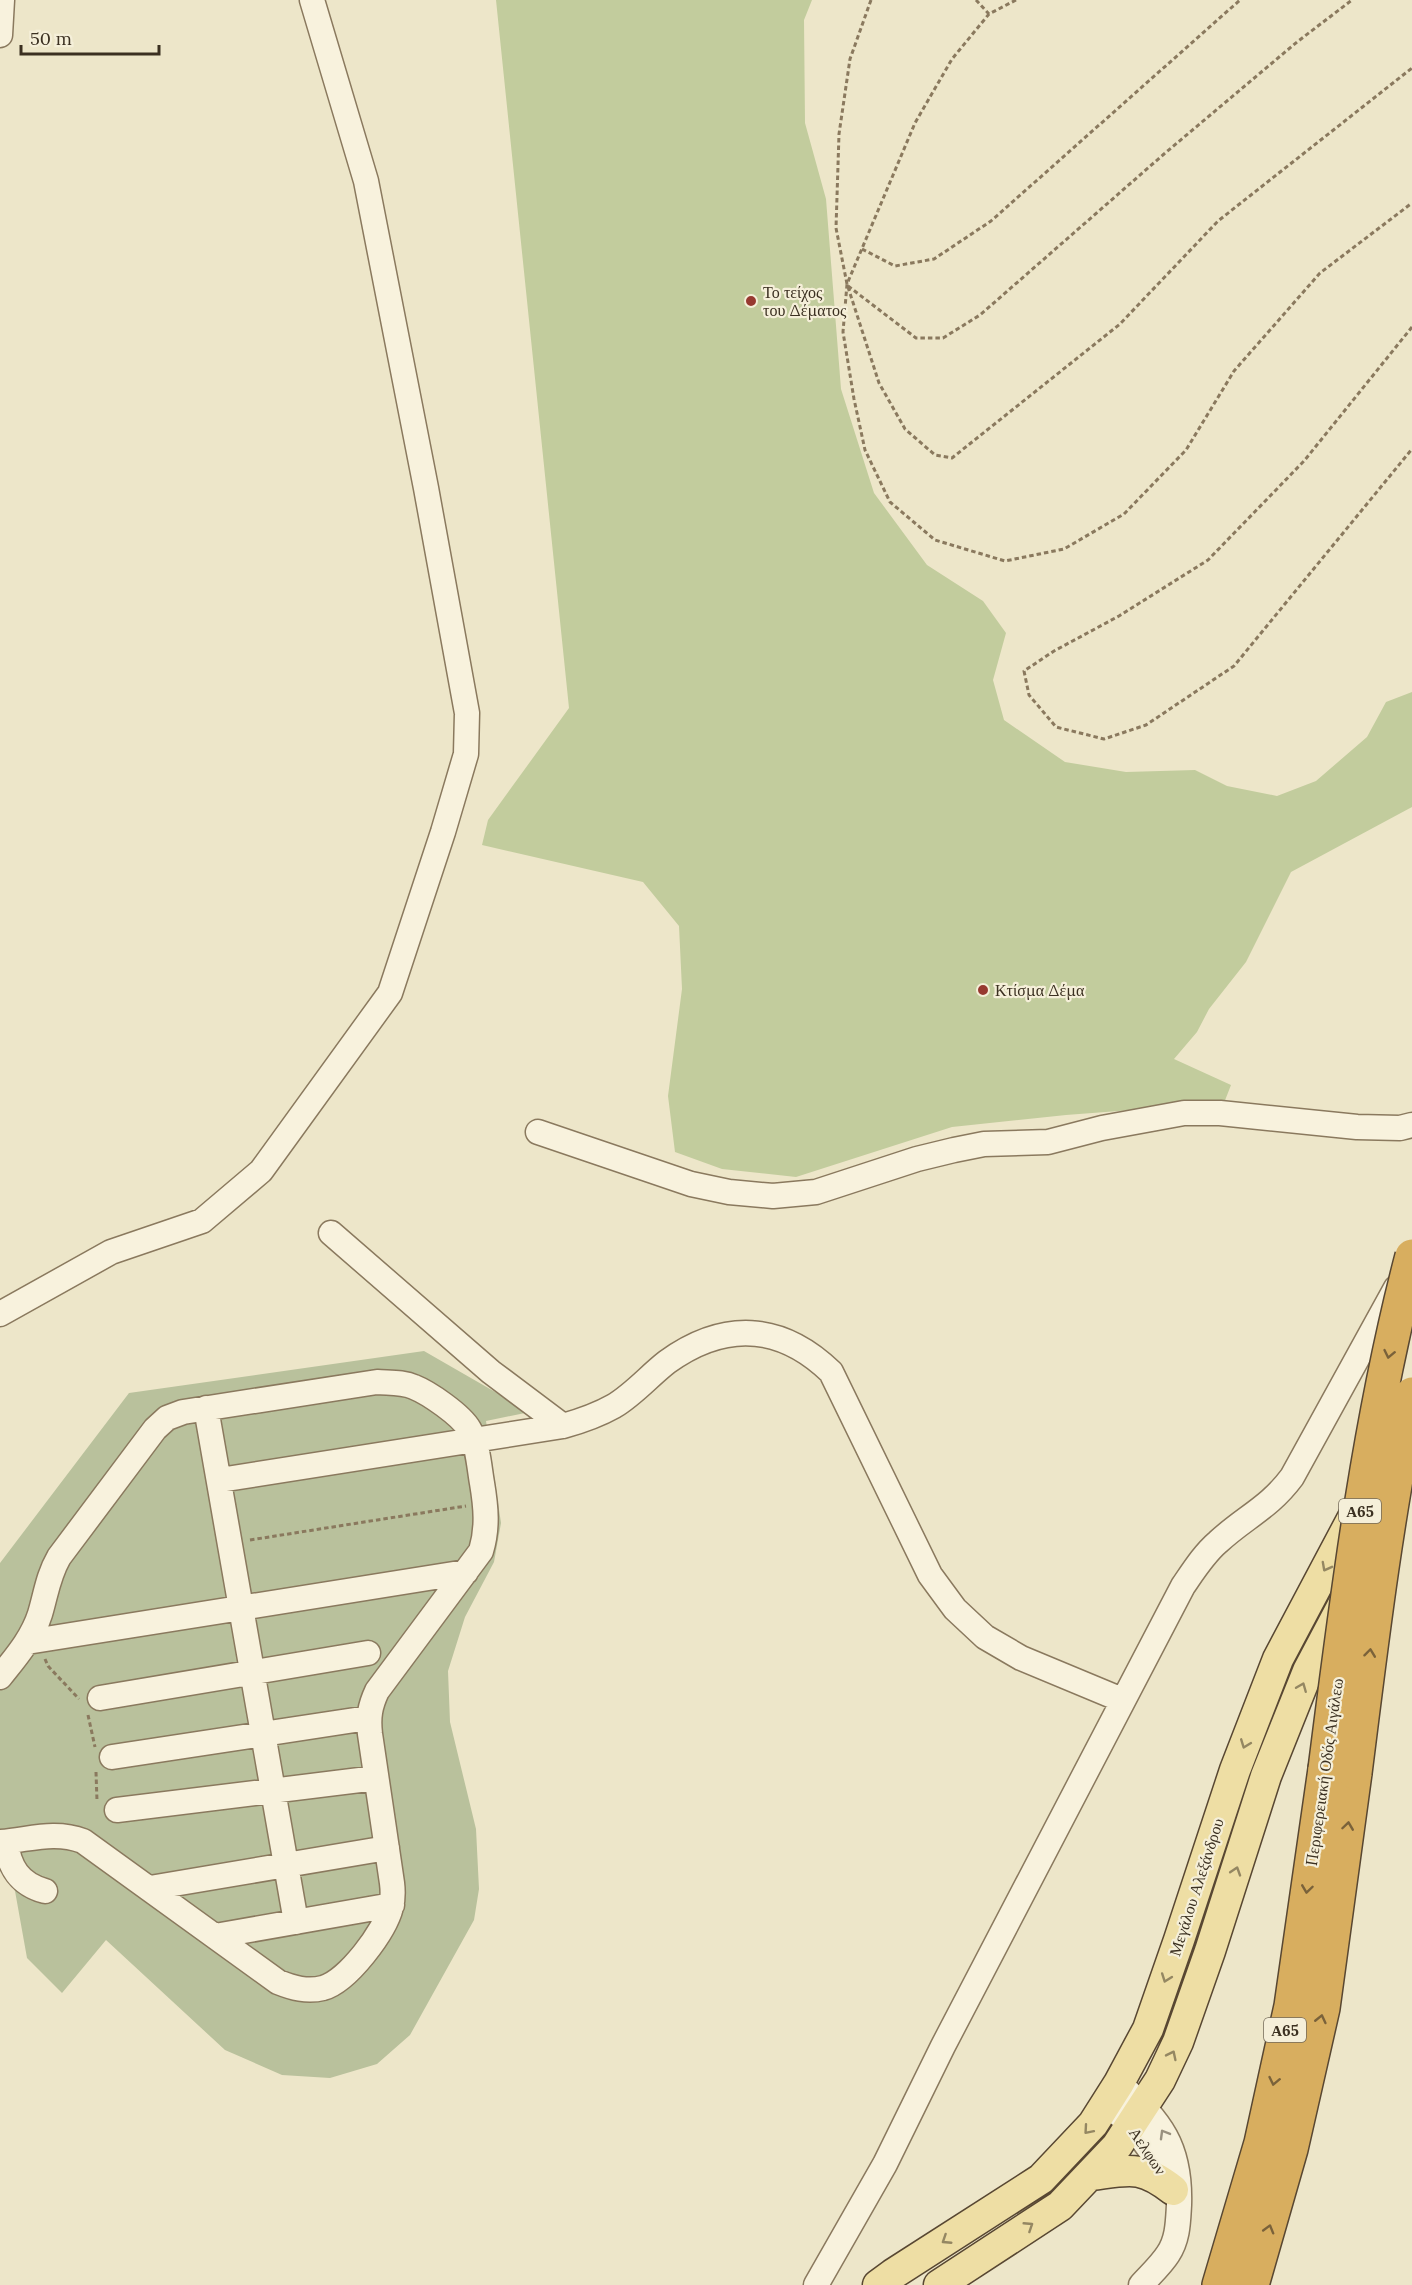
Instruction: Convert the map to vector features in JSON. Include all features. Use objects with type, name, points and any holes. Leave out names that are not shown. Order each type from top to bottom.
[{"type":"highway","name":"Περιφερειακή Οδός Αιγάλεω","points":[[1252,2285],[1291,2149],[1323,2008],[1340,1771],[1369,1456],[1389,1355],[1412,1258]]},
{"type":"highway","name":"Περιφερειακή Οδός Αιγάλεω","points":[[1219,2285],[1261,2143],[1291,2006],[1340,1771],[1412,1395]]},
{"type":"main road","name":"Μεγάλου Αλεξάνδρου","points":[[878,2285],[1041,2180],[1093,2124],[1113,2093],[1148,2029],[1234,1770],[1278,1659],[1412,1404]]},
{"type":"main road","name":"Μεγάλου Αλεξάνδρου","points":[[939,2285],[1060,2206],[1092,2175],[1138,2116],[1178,2042],[1266,1776],[1308,1671],[1412,1474]]},
{"type":"main road","points":[[1092,2175],[1126,2170],[1138,2171],[1157,2177],[1176,2199]]},
{"type":"street","points":[[0,35],[2,0]]},
{"type":"street","points":[[0,1314],[111,1252],[202,1221],[261,1171],[390,993],[466,754],[467,713],[366,181],[312,0]]},
{"type":"street","points":[[538,1132],[691,1184],[729,1192],[773,1196],[816,1192],[908,1162],[954,1150],[984,1144],[1048,1142],[1132,1122],[1184,1113],[1243,1115],[1357,1127],[1400,1128],[1412,1125]]},
{"type":"street","points":[[330,1233],[491,1372],[563,1426]]},
{"type":"street","points":[[816,2285],[885,2164],[943,2046],[1183,1586],[1202,1558],[1231,1531],[1281,1493],[1292,1477],[1412,1258]]},
{"type":"street","points":[[220,1480],[563,1426],[593,1417],[615,1405],[667,1363],[711,1338],[733,1333],[758,1333],[790,1342],[815,1356],[831,1372],[930,1575],[955,1609],[985,1637],[1021,1658],[1122,1700]]},
{"type":"street","points":[[0,1677],[33,1641],[51,1571],[59,1557],[155,1429],[167,1418],[206,1408],[378,1383],[396,1383],[414,1387],[449,1410],[469,1428],[474,1440],[485,1503],[486,1536],[481,1551],[377,1691],[371,1704],[368,1718],[392,1883],[392,1905],[383,1926],[351,1970],[326,1987],[312,1990],[294,1988],[278,1982],[95,1848],[72,1837],[46,1835],[3,1842],[13,1871],[33,1888],[45,1891]]},
{"type":"street","points":[[206,1408],[296,1922]]},
{"type":"street","points":[[33,1641],[466,1572]]},
{"type":"street","points":[[90,1704],[253,1672],[368,1653]]},
{"type":"street","points":[[101,1760],[368,1718]]},
{"type":"street","points":[[107,1807],[273,1791],[376,1778]]},
{"type":"street","points":[[150,1888],[387,1848]]},
{"type":"street","points":[[215,1935],[392,1905]]},
{"type":"street","name":"Αελφων","points":[[1113,2093],[1138,2116],[1176,2199]]},
{"type":"street","points":[[1141,2285],[1169,2253],[1175,2240],[1176,2199]]},
{"type":"path","points":[[871,0],[850,59],[839,134],[836,228],[847,284],[879,383],[904,429],[935,455],[952,458],[1120,324],[1218,221],[1412,68]]},
{"type":"path","points":[[976,0],[989,14]]},
{"type":"path","points":[[1016,0],[989,14],[952,59],[915,123],[847,284],[843,332],[865,450],[890,502],[935,540],[1005,561],[1064,549],[1124,514],[1186,450],[1234,371],[1320,273],[1412,203]]},
{"type":"path","points":[[862,249],[895,266],[934,259],[991,221],[1240,0]]},
{"type":"path","points":[[847,284],[916,338],[943,338],[980,315],[1164,154],[1297,42],[1352,0]]},
{"type":"path","points":[[1412,327],[1304,461],[1208,560],[1119,616],[1054,651],[1024,672],[1029,694],[1056,727],[1104,739],[1146,725],[1234,666],[1412,449]]},
{"type":"path","points":[[231,1544],[485,1503]]},
{"type":"path","points":[[33,1641],[48,1666],[90,1704],[107,1807]]},
{"type":"green space","points":[[496,0],[812,0],[804,20],[805,123],[826,199],[841,389],[874,493],[927,565],[983,601],[1006,633],[993,680],[1004,720],[1065,762],[1126,772],[1195,770],[1227,786],[1277,796],[1316,781],[1367,737],[1386,702],[1412,692],[1412,807],[1291,872],[1246,962],[1209,1009],[1197,1032],[1174,1059],[1231,1085],[1224,1103],[1066,1115],[952,1127],[796,1177],[722,1169],[675,1152],[668,1096],[682,989],[679,926],[643,882],[482,845],[488,820],[569,708]]},
{"type":"green space","points":[[424,1351],[530,1412],[486,1421],[501,1523],[494,1562],[465,1617],[448,1671],[450,1722],[476,1829],[479,1889],[474,1920],[410,2035],[377,2064],[330,2078],[282,2075],[225,2050],[106,1940],[62,1993],[27,1958],[15,1891],[0,1868],[0,1563],[129,1393]]},
{"type":"place","name":"Το τείχος του Δέματος","points":[[751,301]]},
{"type":"place","name":"Κτίσμα Δέμα","points":[[983,990]]}]
